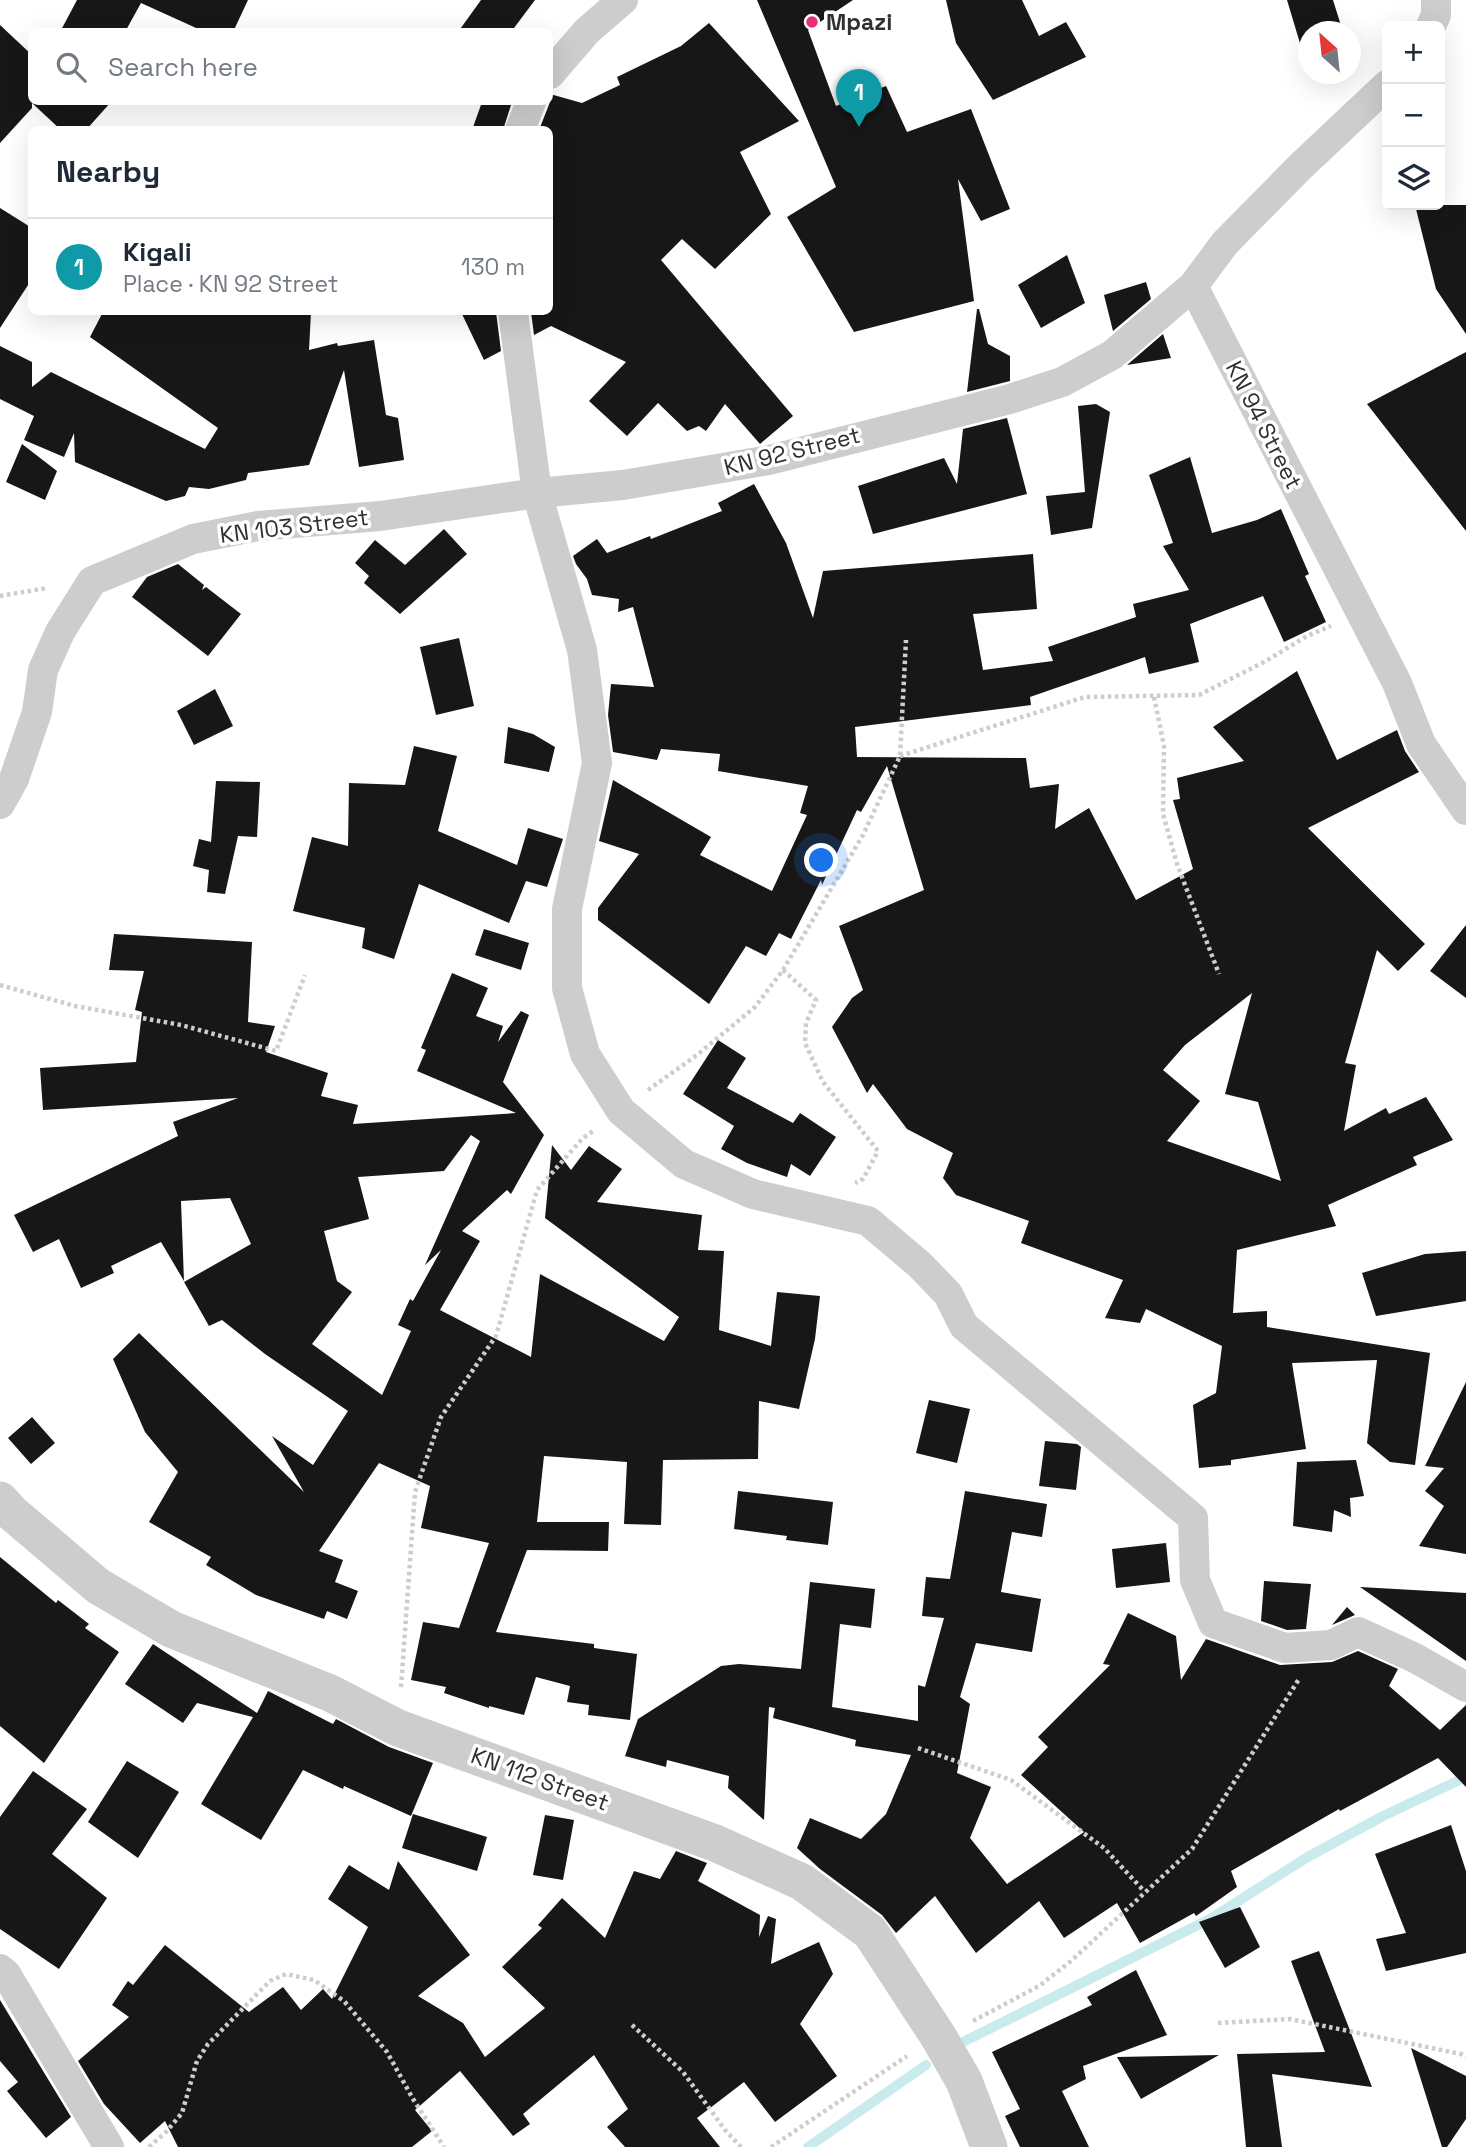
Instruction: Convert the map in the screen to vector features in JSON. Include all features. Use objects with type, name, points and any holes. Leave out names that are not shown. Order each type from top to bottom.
[{"type":"street","points":[[553,71],[587,31],[624,0]]},
{"type":"street","points":[[1433,21],[1436,0]]},
{"type":"street","points":[[1193,286],[1224,243],[1382,90]]},
{"type":"street","points":[[522,126],[530,105]]},
{"type":"street","name":"KN 92 Street","points":[[537,493],[623,485],[769,460],[1062,382],[1112,355],[1193,286]]},
{"type":"street","name":"KN 94 Street","points":[[1193,286],[1397,683],[1421,744],[1466,810]]},
{"type":"street","points":[[513,315],[537,493],[582,650],[597,763],[566,909],[567,988],[585,1054],[621,1111],[684,1164],[753,1194],[868,1221],[920,1265],[948,1294],[964,1326],[1192,1518],[1195,1580],[1213,1623],[1285,1648],[1331,1645],[1358,1632],[1415,1658],[1466,1686]]},
{"type":"street","name":"KN 103 Street","points":[[0,804],[14,779],[37,712],[43,670],[60,632],[92,581],[193,538],[258,526],[380,516],[537,493]]},
{"type":"street","name":"KN 112 Street","points":[[0,1500],[98,1586],[171,1629],[331,1693],[398,1728],[715,1843],[802,1882],[870,1932],[964,2081],[989,2147]]},
{"type":"street","points":[[0,1969],[6,1974],[109,2147]]},
{"type":"path","points":[[900,756],[1085,697],[1199,695],[1266,661],[1307,636],[1334,626],[1356,604]]},
{"type":"path","points":[[621,1111],[697,1055],[755,1007],[783,970],[863,835],[900,756],[906,640]]},
{"type":"path","points":[[1154,697],[1164,746],[1163,814],[1177,864],[1219,974]]},
{"type":"path","points":[[783,970],[816,1000],[806,1023],[804,1043],[823,1082],[878,1151],[863,1180],[811,1207]]},
{"type":"path","points":[[0,985],[75,1006],[181,1025],[276,1051],[304,975]]},
{"type":"path","points":[[398,1728],[415,1492],[441,1417],[496,1336],[537,1190],[582,1139]]},
{"type":"path","points":[[771,2147],[938,2036],[946,2035],[1039,1986],[1071,1961],[1192,1849],[1304,1670]]},
{"type":"path","points":[[918,1748],[1011,1780],[1104,1848],[1144,1891]]},
{"type":"path","points":[[149,2147],[182,2113],[197,2061],[208,2044],[270,1981],[285,1974],[314,1980],[344,2001],[387,2052],[444,2147]]},
{"type":"path","points":[[1219,2023],[1290,2019],[1399,2040],[1466,2057]]},
{"type":"path","points":[[632,2025],[683,2073],[725,2130],[741,2147]]},
{"type":"building","points":[[77,0],[248,0],[235,28],[196,28],[141,3],[127,28],[62,28]]},
{"type":"building","points":[[481,0],[535,0],[514,28],[461,28]]},
{"type":"building","points":[[757,0],[853,0],[808,30],[836,106],[886,86],[907,132],[971,109],[1010,209],[981,221],[958,179],[974,301],[854,332],[787,217],[836,187]]},
{"type":"building","points":[[946,0],[1022,0],[1039,36],[1066,22],[1086,57],[993,100],[956,43]]},
{"type":"building","points":[[1287,0],[1333,0],[1340,21],[1298,21],[1298,37]]},
{"type":"building","points":[[709,23],[799,121],[740,152],[771,214],[715,269],[682,239],[661,260],[793,416],[760,444],[725,404],[706,431],[699,426],[687,431],[658,403],[627,436],[589,401],[626,362],[551,326],[534,335],[531,315],[553,315],[553,126],[541,126],[549,105],[553,105],[553,95],[582,103],[620,85],[617,77],[681,46]]},
{"type":"building","points":[[0,25],[28,51],[28,105],[32,105],[32,108],[0,143]]},
{"type":"building","points":[[34,105],[108,105],[90,126],[57,126]]},
{"type":"building","points":[[481,105],[511,105],[504,126],[473,126]]},
{"type":"building","points":[[1445,205],[1466,205],[1466,334],[1436,289],[1416,210],[1445,210]]},
{"type":"building","points":[[0,208],[28,226],[28,285],[0,328]]},
{"type":"building","points":[[1067,255],[1085,303],[1041,328],[1018,285]]},
{"type":"building","points":[[1146,282],[1151,299],[1113,331],[1104,295]]},
{"type":"building","points":[[977,309],[988,344],[1010,356],[1010,381],[967,392]]},
{"type":"building","points":[[101,315],[311,315],[309,350],[337,343],[338,346],[374,340],[386,415],[398,418],[404,460],[359,467],[344,370],[309,465],[248,473],[246,480],[209,489],[189,487],[185,496],[166,501],[75,462],[74,433],[64,457],[24,440],[34,416],[0,399],[0,346],[32,362],[32,387],[51,372],[205,449],[218,428],[90,337]]},
{"type":"building","points":[[462,315],[496,315],[501,351],[484,360]]},
{"type":"building","points":[[1163,334],[1171,358],[1127,365]]},
{"type":"building","points":[[1466,352],[1466,531],[1367,404]]},
{"type":"building","points":[[1096,404],[1110,412],[1092,528],[1051,535],[1046,496],[1085,492],[1078,406]]},
{"type":"building","points":[[1007,418],[1027,494],[873,534],[858,486],[944,458],[957,484],[963,429]]},
{"type":"building","points":[[22,444],[57,471],[45,500],[6,482]]},
{"type":"building","points":[[1190,457],[1212,533],[1257,520],[1281,509],[1309,574],[1305,576],[1326,622],[1284,642],[1263,596],[1190,624],[1199,662],[1149,674],[1145,657],[1030,697],[1031,705],[855,727],[857,757],[1026,758],[1030,788],[1059,784],[1055,829],[1089,808],[1136,900],[1193,869],[1173,800],[1180,799],[1177,778],[1244,761],[1213,727],[1297,671],[1337,760],[1397,730],[1405,751],[1419,772],[1308,828],[1425,944],[1398,971],[1377,950],[1345,1063],[1356,1065],[1344,1131],[1386,1108],[1389,1114],[1426,1097],[1453,1140],[1413,1157],[1417,1165],[1328,1205],[1336,1226],[1237,1250],[1233,1313],[1267,1311],[1267,1327],[1430,1353],[1415,1465],[1390,1462],[1367,1443],[1377,1360],[1292,1363],[1306,1449],[1231,1460],[1231,1465],[1199,1468],[1193,1405],[1216,1393],[1222,1346],[1146,1309],[1140,1323],[1105,1318],[1123,1280],[1021,1243],[1029,1221],[956,1195],[943,1178],[953,1153],[907,1129],[873,1084],[867,1093],[832,1027],[852,998],[863,990],[839,926],[924,890],[887,766],[861,812],[857,810],[822,885],[821,880],[791,939],[779,933],[766,956],[746,946],[709,1004],[598,920],[598,908],[639,854],[599,841],[613,780],[711,837],[700,855],[772,891],[807,815],[800,813],[808,786],[718,771],[720,754],[661,749],[657,760],[613,752],[608,715],[611,684],[654,687],[633,607],[618,612],[619,599],[592,595],[587,579],[573,556],[597,539],[607,553],[722,511],[718,503],[754,484],[786,543],[813,618],[823,571],[1033,554],[1037,609],[973,614],[983,670],[1053,661],[1048,647],[1136,617],[1133,604],[1189,590],[1163,546],[1173,543],[1149,475]],"holes":[[[1252,993],[1225,1094],[1258,1102],[1281,1181],[1167,1141],[1200,1101],[1163,1070],[1185,1045]]]},
{"type":"building","points":[[444,529],[467,554],[400,614],[364,583],[369,576],[355,563],[375,540],[405,565]]},
{"type":"building","points":[[178,564],[204,585],[202,590],[206,587],[241,614],[208,656],[132,597],[147,577]]},
{"type":"building","points":[[459,638],[474,706],[436,715],[420,647]]},
{"type":"building","points":[[215,689],[233,726],[194,745],[177,711]]},
{"type":"building","points":[[508,727],[533,734],[555,747],[549,772],[504,763]]},
{"type":"building","points":[[414,746],[457,756],[438,831],[517,865],[528,828],[563,839],[547,887],[526,881],[509,923],[419,884],[394,959],[362,948],[365,928],[293,911],[312,837],[348,846],[349,783],[405,785]]},
{"type":"building","points":[[216,781],[260,782],[257,837],[238,836],[225,894],[207,892],[209,870],[193,866],[199,839],[211,842]]},
{"type":"building","points":[[1466,925],[1466,998],[1430,971]]},
{"type":"building","points":[[484,929],[529,943],[521,970],[475,955]]},
{"type":"building","points":[[114,934],[252,942],[248,1022],[275,1026],[266,1052],[328,1073],[321,1096],[358,1105],[353,1124],[516,1113],[417,1071],[426,1050],[421,1048],[452,973],[488,988],[476,1016],[503,1026],[498,1042],[521,1011],[529,1015],[503,1082],[544,1135],[511,1194],[507,1190],[462,1231],[480,1241],[440,1310],[531,1357],[540,1274],[664,1341],[679,1317],[545,1218],[552,1145],[571,1170],[589,1146],[622,1169],[597,1202],[702,1215],[698,1250],[724,1251],[719,1330],[771,1346],[777,1292],[820,1296],[815,1339],[799,1409],[759,1401],[758,1459],[663,1460],[661,1525],[624,1524],[627,1462],[544,1456],[537,1522],[609,1522],[608,1551],[527,1550],[496,1632],[594,1644],[594,1648],[637,1654],[630,1720],[588,1715],[589,1705],[567,1702],[570,1686],[536,1677],[524,1715],[489,1708],[444,1693],[446,1687],[411,1680],[423,1622],[459,1628],[489,1543],[421,1528],[430,1486],[379,1463],[319,1551],[343,1560],[335,1582],[358,1591],[347,1619],[327,1611],[324,1619],[256,1595],[206,1565],[211,1557],[149,1522],[178,1472],[145,1432],[113,1359],[139,1333],[304,1492],[272,1436],[313,1465],[348,1411],[265,1354],[222,1320],[209,1326],[184,1282],[251,1244],[230,1198],[181,1201],[184,1281],[161,1242],[111,1266],[114,1273],[81,1288],[59,1239],[33,1252],[14,1215],[178,1136],[173,1122],[238,1098],[43,1110],[40,1068],[136,1062],[142,1012],[135,1010],[144,971],[109,970]],"holes":[[[471,1135],[480,1141],[425,1265],[441,1250],[413,1301],[410,1299],[398,1325],[411,1331],[382,1395],[312,1344],[352,1292],[337,1281],[324,1231],[369,1219],[358,1177],[444,1171]]]},
{"type":"building","points":[[718,1040],[746,1058],[727,1088],[793,1123],[800,1113],[836,1137],[810,1176],[791,1164],[787,1177],[747,1163],[721,1149],[734,1126],[683,1094]]},
{"type":"building","points":[[1466,1251],[1466,1301],[1376,1316],[1362,1273],[1425,1254]]},
{"type":"building","points":[[1466,1382],[1466,1554],[1419,1546],[1444,1506],[1425,1491],[1444,1468],[1425,1466]]},
{"type":"building","points":[[929,1400],[970,1409],[957,1463],[916,1453]]},
{"type":"building","points":[[32,1417],[55,1443],[31,1464],[8,1438]]},
{"type":"building","points":[[1045,1441],[1077,1444],[1081,1447],[1076,1490],[1039,1486]]},
{"type":"building","points":[[1356,1460],[1364,1496],[1350,1498],[1351,1517],[1334,1510],[1332,1532],[1293,1526],[1297,1462]]},
{"type":"building","points":[[738,1491],[833,1502],[828,1545],[786,1540],[787,1536],[734,1529]]},
{"type":"building","points":[[965,1491],[1047,1504],[1042,1537],[1012,1532],[1001,1592],[1041,1599],[1032,1652],[976,1643],[960,1697],[970,1704],[957,1773],[991,1787],[970,1838],[1007,1884],[1084,1832],[1021,1775],[1048,1747],[1038,1737],[1110,1665],[1103,1664],[1128,1613],[1176,1636],[1181,1680],[1206,1639],[1280,1665],[1332,1662],[1358,1651],[1398,1669],[1389,1686],[1440,1730],[1466,1705],[1466,1787],[1438,1758],[1340,1811],[1339,1809],[1231,1871],[1237,1887],[1196,1916],[1194,1913],[1140,1943],[1117,1903],[1064,1938],[1039,1901],[976,1953],[935,1896],[896,1933],[882,1915],[820,1869],[797,1848],[810,1818],[861,1839],[886,1814],[911,1755],[855,1746],[856,1740],[773,1718],[775,1708],[769,1707],[764,1820],[728,1788],[729,1776],[667,1760],[666,1767],[625,1756],[638,1719],[721,1666],[739,1664],[801,1669],[810,1582],[875,1589],[871,1628],[840,1624],[832,1707],[918,1721],[918,1685],[925,1687],[944,1618],[922,1616],[926,1577],[950,1579]]},
{"type":"building","points":[[1166,1543],[1170,1582],[1116,1588],[1112,1549]]},
{"type":"building","points":[[0,1557],[56,1603],[58,1600],[89,1624],[85,1628],[119,1652],[44,1763],[0,1726]]},
{"type":"building","points":[[1264,1581],[1311,1584],[1306,1629],[1287,1630],[1261,1621]]},
{"type":"building","points":[[1360,1587],[1466,1593],[1466,1661]]},
{"type":"building","points":[[1347,1607],[1355,1615],[1332,1625]]},
{"type":"building","points":[[153,1644],[257,1713],[268,1691],[333,1724],[336,1719],[389,1747],[433,1763],[411,1816],[303,1770],[261,1840],[201,1804],[253,1717],[197,1703],[183,1723],[125,1684]]},
{"type":"building","points":[[127,1761],[179,1792],[138,1858],[88,1822]]},
{"type":"building","points":[[33,1771],[87,1809],[52,1854],[107,1898],[59,1969],[0,1929],[0,1817]]},
{"type":"building","points":[[413,1814],[487,1837],[477,1871],[402,1848]]},
{"type":"building","points":[[545,1815],[574,1820],[563,1880],[533,1875]]},
{"type":"building","points":[[1451,1825],[1466,1871],[1466,1953],[1386,1971],[1376,1939],[1406,1933],[1375,1854]]},
{"type":"building","points":[[676,1851],[707,1863],[698,1881],[760,1915],[759,1937],[768,1916],[776,1919],[771,1964],[819,1942],[833,1974],[800,2024],[837,2076],[775,2122],[744,2082],[697,2118],[720,2147],[625,2147],[607,2127],[628,2109],[594,2055],[523,2114],[530,2124],[513,2136],[460,2071],[415,2110],[432,2131],[412,2147],[178,2147],[165,2121],[140,2143],[104,2104],[78,2061],[129,2017],[112,2005],[128,1981],[133,1985],[165,1945],[249,2012],[283,1987],[301,2010],[323,1989],[332,1999],[368,1927],[328,1899],[349,1865],[389,1890],[398,1861],[470,1955],[418,1996],[463,2023],[485,2057],[545,2008],[502,1967],[542,1928],[538,1925],[562,1898],[605,1938],[634,1871],[660,1879]]},
{"type":"building","points":[[1240,1907],[1260,1947],[1225,1968],[1199,1922]]},
{"type":"building","points":[[1319,1951],[1372,2087],[1272,2074],[1282,2147],[1246,2147],[1237,2054],[1325,2052],[1291,1961]]},
{"type":"building","points":[[1136,1970],[1167,2035],[1083,2066],[1086,2079],[1062,2091],[1089,2147],[1020,2147],[1005,2116],[1020,2109],[992,2052],[1092,2005],[1087,1997]]},
{"type":"building","points":[[0,2000],[71,2117],[46,2138],[7,2091],[18,2082],[0,2061]]},
{"type":"building","points":[[1411,2048],[1466,2076],[1466,2119],[1447,2147],[1442,2147]]},
{"type":"building","points":[[1219,2055],[1141,2099],[1117,2057]]},
{"type":"waterway","points":[[965,2041],[1210,1919],[1306,1858],[1383,1816],[1466,1777]]},
{"type":"waterway","points":[[808,2147],[926,2065]]},
{"type":"place","name":"Mpazi","points":[[812,22]]},
{"type":"place","name":"Kigali","points":[[859,127]]}]
